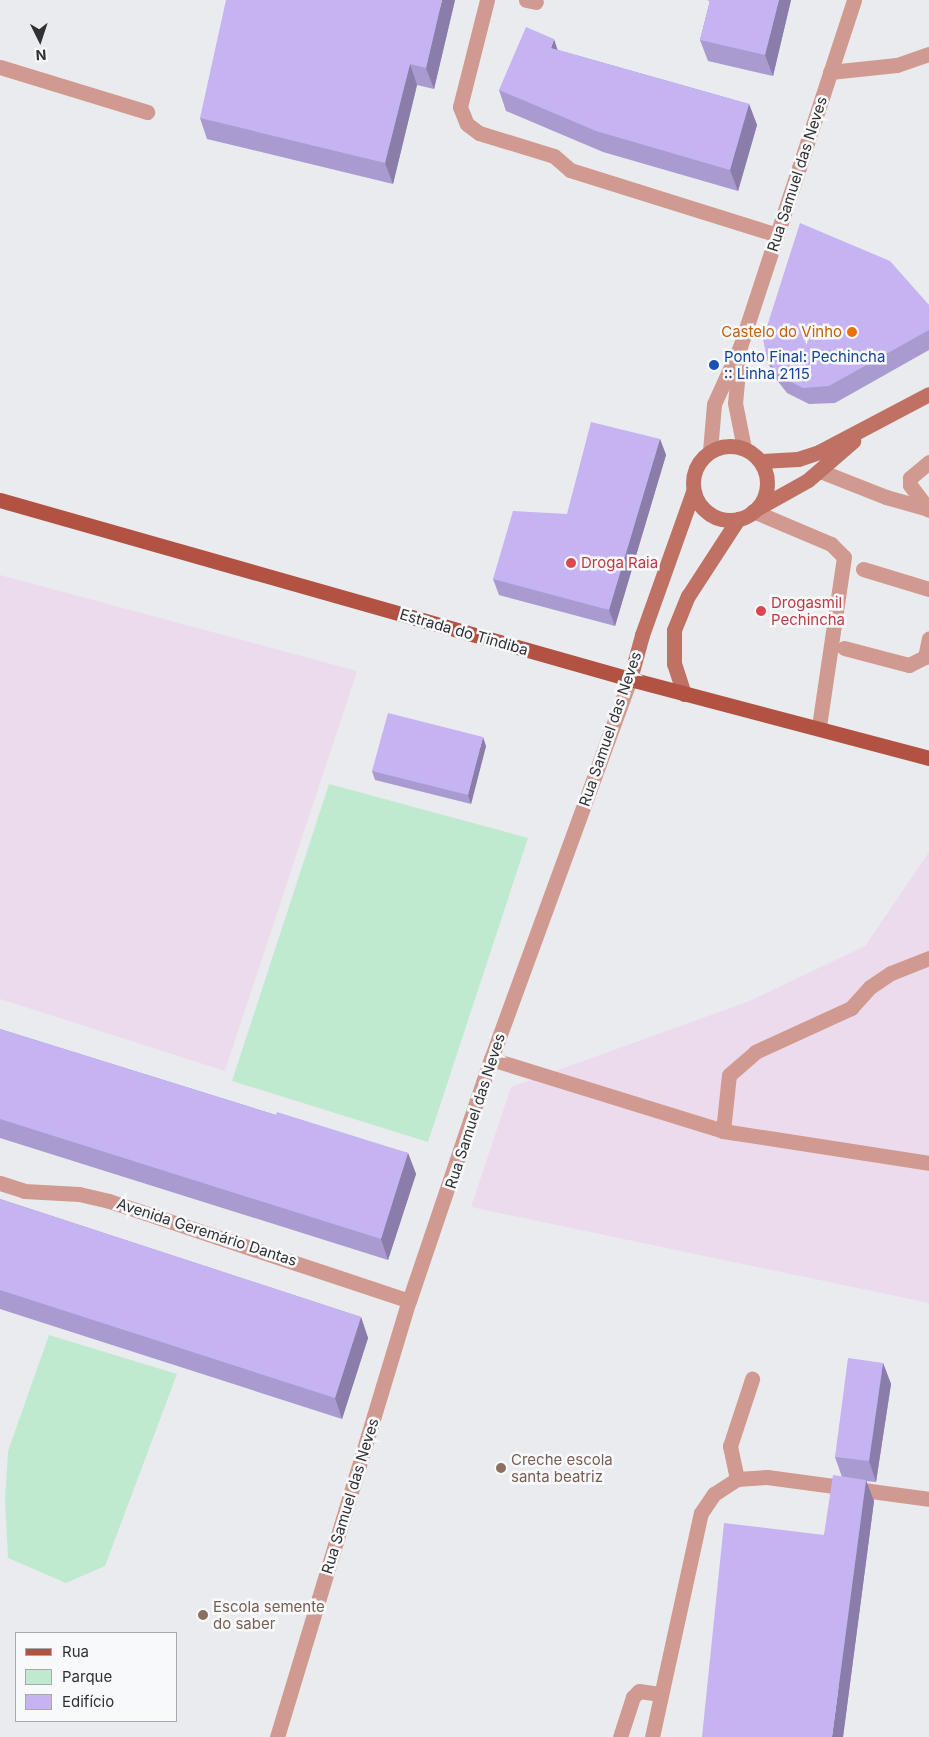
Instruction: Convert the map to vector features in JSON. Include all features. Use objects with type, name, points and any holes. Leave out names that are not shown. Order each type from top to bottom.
[{"type":"main road","name":"Estrada do Tindiba","points":[[0,500],[630,680],[819,727],[929,758]]},
{"type":"street","points":[[487,0],[460,107],[467,124],[479,133],[554,156],[570,170],[777,235]]},
{"type":"street","name":"Rua Samuel das Neves","points":[[710,451],[714,404],[740,347],[854,0]]},
{"type":"street","points":[[830,72],[897,65],[929,54]]},
{"type":"street","points":[[0,67],[148,112]]},
{"type":"street","name":"Rua Samuel das Neves","points":[[740,347],[735,403],[744,448]]},
{"type":"street","points":[[760,461],[798,459],[867,428],[929,394]]},
{"type":"street","points":[[684,694],[674,664],[674,630],[688,596],[738,519],[794,490],[820,471],[867,428]]},
{"type":"street","points":[[738,519],[714,516],[697,502],[693,492],[692,476],[698,462],[710,451],[733,445],[744,448],[760,461],[767,485],[755,510]]},
{"type":"street","points":[[929,462],[910,478],[910,485],[929,510]]},
{"type":"street","points":[[820,471],[886,497],[929,510]]},
{"type":"street","name":"Rua Samuel das Neves","points":[[277,1737],[409,1301],[491,1060],[630,680],[645,626],[693,492]]},
{"type":"street","points":[[755,510],[778,524],[831,544],[844,557],[819,727]]},
{"type":"street","points":[[863,569],[929,589]]},
{"type":"street","points":[[844,648],[909,665],[925,657],[929,638]]},
{"type":"street","points":[[723,1131],[729,1075],[755,1052],[851,1008],[870,987],[891,974],[929,958]]},
{"type":"street","points":[[491,1060],[723,1131],[929,1163]]},
{"type":"street","name":"Avenida Geremário Dantas","points":[[0,1183],[24,1191],[79,1194],[109,1200],[409,1301]]},
{"type":"street","points":[[737,1480],[730,1446],[752,1380]]},
{"type":"street","points":[[652,1737],[701,1513],[714,1494],[737,1480],[767,1477],[929,1499]]},
{"type":"street","points":[[620,1737],[633,1697],[639,1691],[662,1694]]},
{"type":"shaded area","points":[[0,575],[357,671],[225,1071],[0,999]]},
{"type":"shaded area","points":[[929,852],[929,1303],[471,1207],[511,1087],[747,1002],[865,946]]},
{"type":"green space","points":[[329,784],[528,838],[428,1142],[232,1081]]},
{"type":"green space","points":[[49,1335],[177,1374],[105,1566],[66,1583],[8,1558],[5,1500],[8,1451]]},
{"type":"building","points":[[226,0],[442,0],[426,68],[410,64],[385,163],[200,118]]},
{"type":"building","points":[[710,0],[779,0],[765,55],[700,40]]},
{"type":"building","points":[[526,27],[554,39],[551,48],[749,104],[730,170],[596,131],[499,90]]},
{"type":"building","name":"Castelo do Vinho","points":[[800,223],[890,261],[929,305],[929,330],[829,386],[803,388],[781,377],[767,359],[763,339]]},
{"type":"building","name":"Droga Raia","points":[[591,422],[660,439],[609,610],[493,579],[513,511],[567,514]]},
{"type":"building","points":[[388,713],[483,737],[468,795],[372,771]]},
{"type":"building","points":[[0,1029],[276,1115],[277,1112],[408,1153],[381,1239],[0,1119]]},
{"type":"building","points":[[0,1199],[361,1317],[335,1398],[0,1290]]},
{"type":"building","points":[[848,1358],[883,1363],[869,1461],[835,1457]]},
{"type":"building","points":[[833,1475],[866,1480],[832,1737],[702,1737],[724,1523],[824,1535]]},
{"type":"place","name":"Castelo do Vinho","points":[[852,332]]},
{"type":"place","name":"Ponto Final: Pechincha :: Linha 2115","points":[[714,365]]},
{"type":"place","name":"Droga Raia","points":[[571,563]]},
{"type":"place","name":"Drogasmil Pechincha","points":[[761,611]]},
{"type":"place","name":"Creche escola santa beatriz","points":[[501,1468]]},
{"type":"place","name":"Escola semente do saber","points":[[203,1615]]}]
